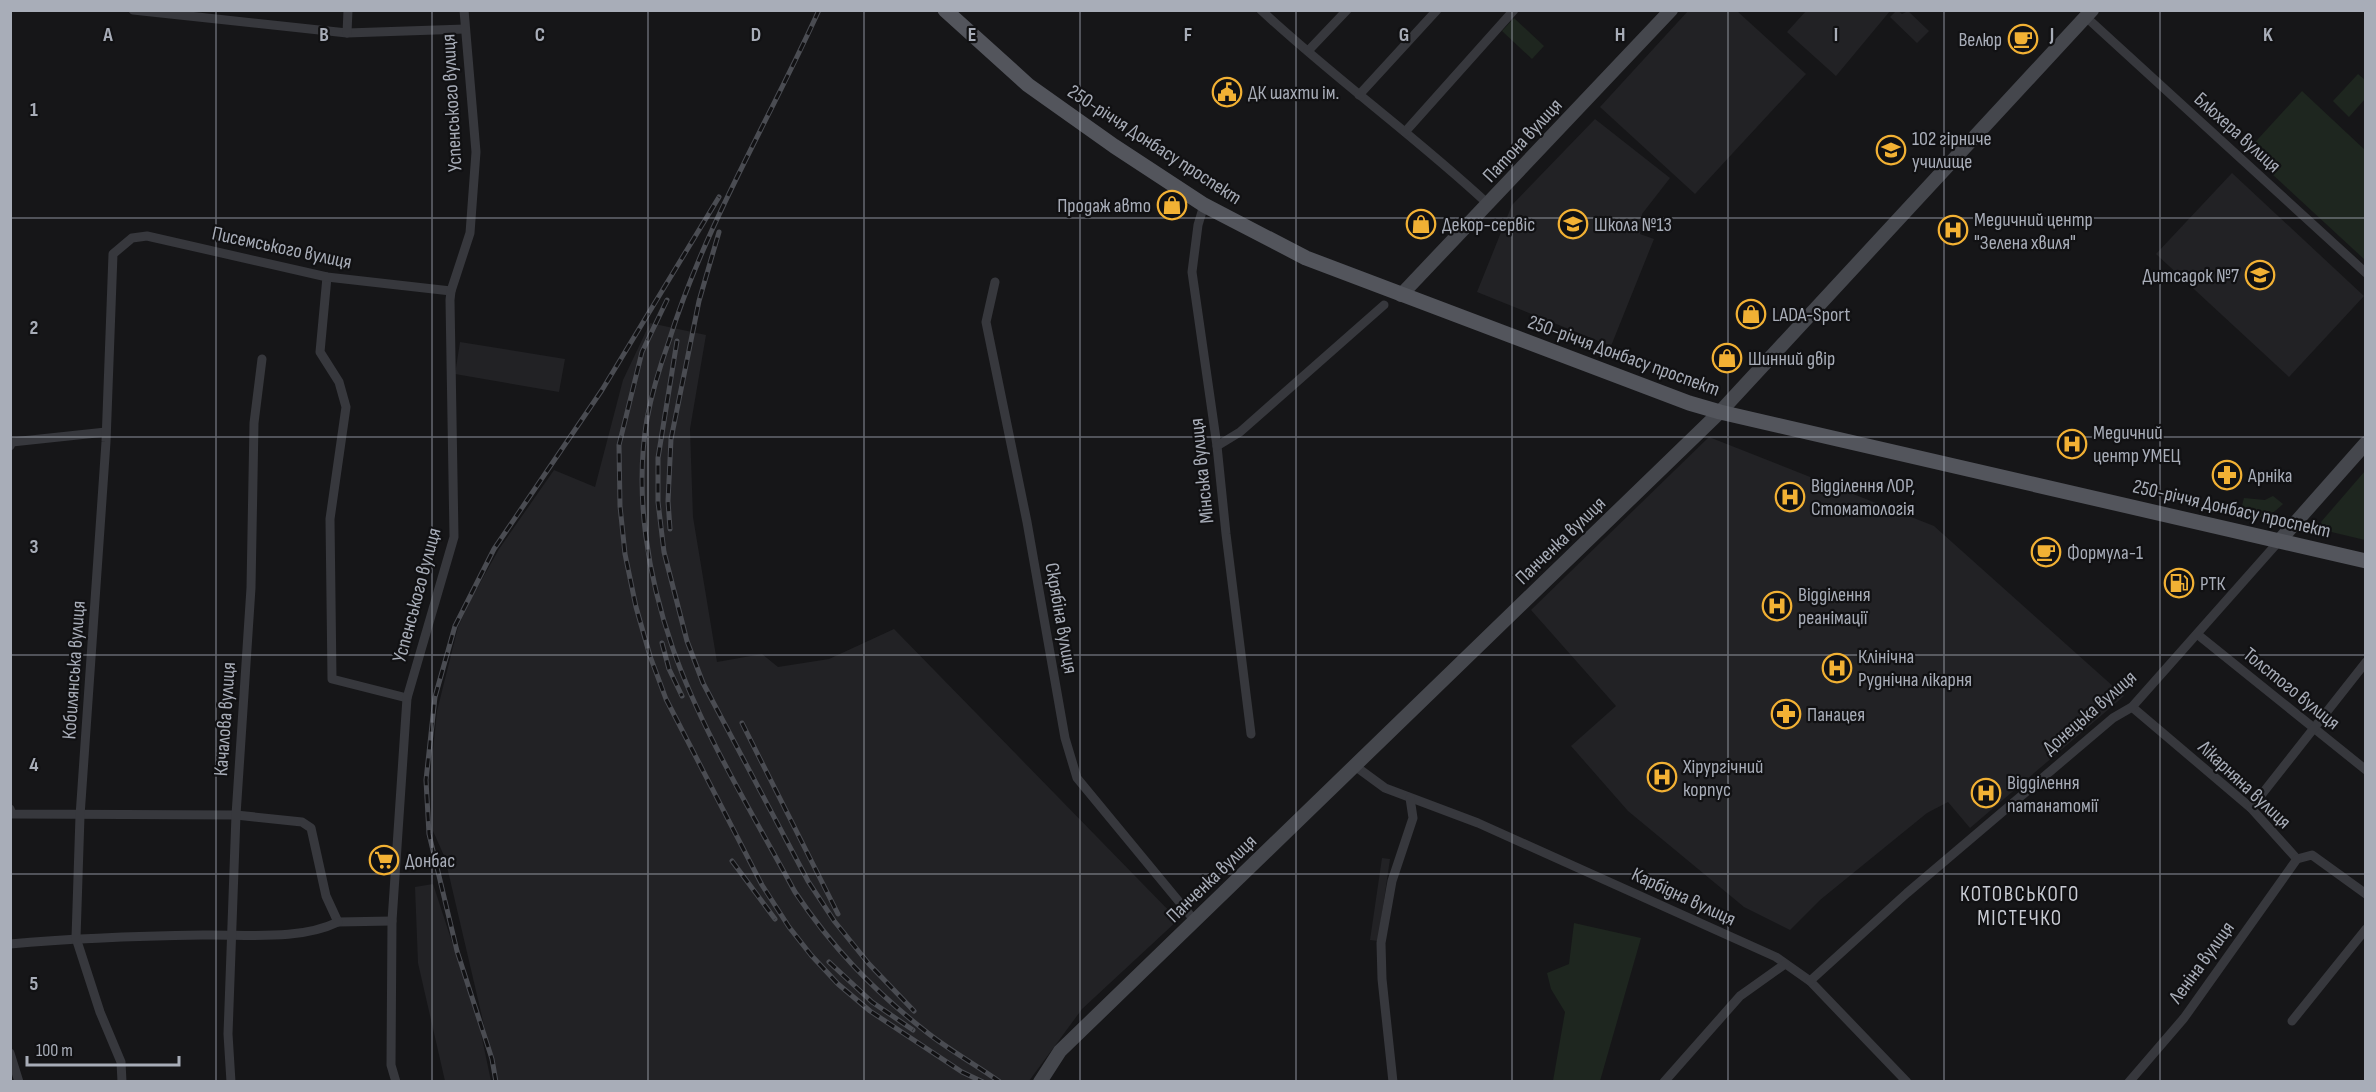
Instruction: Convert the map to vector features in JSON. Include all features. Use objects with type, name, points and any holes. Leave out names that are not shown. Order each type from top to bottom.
[{"type":"main road","name":"250-річчя Донбасу проспект","points":[[945,10],[1028,85],[1114,146],[1204,205],[1306,258],[1401,295],[1689,403],[1720,412],[2366,561]]},
{"type":"street","points":[[133,10],[347,33],[465,29]]},
{"type":"street","points":[[347,33],[348,10]]},
{"type":"street","name":"Успенського вулиця","points":[[396,1082],[391,1065],[392,921],[407,698],[454,537],[451,291],[470,233],[476,152],[464,10]]},
{"type":"street","points":[[1308,51],[1347,10]]},
{"type":"street","points":[[1359,95],[1437,10]]},
{"type":"street","points":[[1405,132],[1514,10]]},
{"type":"street","name":"Патона вулиця","points":[[1401,295],[1671,10]]},
{"type":"street","points":[[1263,11],[1359,95],[1446,165],[1488,204]]},
{"type":"street","name":"Блюхера вулиця","points":[[2089,14],[2366,273]]},
{"type":"street","name":"Панченка вулиця","points":[[1040,1082],[1060,1051],[1720,412],[2089,14]]},
{"type":"street","name":"Мінська вулиця","points":[[1204,205],[1198,225],[1192,272],[1218,446],[1226,534],[1251,734]]},
{"type":"street","name":"Писемського вулиця","points":[[113,254],[132,238],[147,236],[327,277],[451,291]]},
{"type":"street","name":"Кобилянська вулиця","points":[[113,254],[106,432],[80,816],[76,938],[100,1012],[121,1062],[122,1082]]},
{"type":"street","points":[[327,277],[320,352],[339,382],[346,407],[330,519],[332,679],[407,698]]},
{"type":"street","name":"Скрябіна вулиця","points":[[995,282],[986,322],[1027,522],[1065,738],[1077,778],[1195,921]]},
{"type":"street","points":[[1218,446],[1240,432],[1384,305]]},
{"type":"street","name":"Качалова вулиця","points":[[231,1082],[228,1034],[236,815],[250,588],[254,423],[262,359]]},
{"type":"street","points":[[10,446],[12,442],[106,432]]},
{"type":"street","name":"Донецька вулиця","points":[[1810,981],[1907,893],[2113,718],[2132,707],[2366,443]]},
{"type":"street","name":"Толстого вулиця","points":[[2196,634],[2366,770]]},
{"type":"street","points":[[2252,808],[2366,662]]},
{"type":"street","name":"Лікарняна вулиця","points":[[2132,707],[2252,808],[2297,859]]},
{"type":"street","name":"Карбідна вулиця","points":[[1355,766],[1385,788],[1478,823],[1776,957],[1810,981],[1907,1082]]},
{"type":"street","points":[[1393,1082],[1382,979],[1381,943],[1392,881],[1413,818],[1410,798]]},
{"type":"street","points":[[11,812],[80,816],[236,815],[302,822],[311,828],[326,896],[338,922]]},
{"type":"street","points":[[2297,859],[2313,855],[2366,894]]},
{"type":"street","name":"Леніна вулиця","points":[[2129,1082],[2184,1018],[2297,859]]},
{"type":"street","points":[[10,944],[76,938],[287,933],[322,929],[338,922],[392,921]]},
{"type":"street","points":[[2292,1021],[2366,929]]},
{"type":"street","points":[[1664,1082],[1740,996],[1785,964]]},
{"type":"street","points":[[10,1053],[20,1082]]},
{"type":"shaded area","points":[[1897,10],[1902,14],[1908,11],[1929,31],[1917,43],[1890,17]]},
{"type":"shaded area","points":[[1688,11],[1737,11],[1806,74],[1695,194],[1600,107]]},
{"type":"shaded area","points":[[1806,11],[1890,11],[1836,76],[1787,32]]},
{"type":"shaded area","points":[[1514,18],[1544,46],[1532,59],[1502,31]]},
{"type":"shaded area","points":[[2358,74],[2365,80],[2365,99],[2349,117],[2333,101]]},
{"type":"shaded area","points":[[2302,91],[2365,150],[2365,260],[2247,151]]},
{"type":"shaded area","name":"Школа №13","points":[[1595,119],[1670,178],[1642,214],[1640,234],[1654,239],[1611,346],[1477,292],[1512,205]]},
{"type":"shaded area","name":"Дитсадок №7","points":[[2232,173],[2364,296],[2289,377],[2156,254]]},
{"type":"shaded area","points":[[650,323],[706,335],[690,429],[693,517],[717,662],[762,654],[778,667],[829,659],[894,629],[1178,920],[1082,1009],[1029,1081],[497,1081],[445,858],[433,831],[431,770],[437,711],[458,627],[471,599],[499,549],[554,470],[595,487],[623,380]]},
{"type":"shaded area","points":[[460,342],[565,359],[559,392],[455,374]]},
{"type":"shaded area","name":"Клінічна Руднічна лікарня","points":[[1709,437],[1934,526],[2124,696],[1970,828],[1948,802],[1927,813],[1820,900],[1790,930],[1744,907],[1628,811],[1571,746],[1616,706],[1531,610]]},
{"type":"shaded area","points":[[2365,471],[2365,540],[2323,530],[2321,522]]},
{"type":"shaded area","points":[[2273,496],[2283,504],[2272,513],[2259,517],[2240,513],[2244,498],[2265,500]]},
{"type":"shaded area","points":[[1382,858],[1390,859],[1378,941],[1370,940]]},
{"type":"shaded area","points":[[433,884],[479,1024],[491,1081],[445,1081],[418,963],[415,887]]},
{"type":"shaded area","points":[[1574,923],[1641,938],[1600,1081],[1553,1081],[1565,1012],[1551,989],[1547,973],[1569,964]]},
{"type":"railway","points":[[819,10],[719,215],[684,298],[659,370],[649,409],[643,448],[643,506],[650,565],[664,622],[698,711],[795,892],[838,949],[887,999],[933,1037],[1000,1082]]},
{"type":"railway","points":[[496,1082],[492,1059],[457,951],[429,834],[426,780],[435,697],[455,626],[494,549],[602,390],[719,197]]},
{"type":"railway","points":[[670,529],[668,501],[671,439],[699,301],[719,232]]},
{"type":"railway","points":[[667,300],[642,352],[619,445],[620,506],[625,554],[636,607],[650,656],[666,699],[762,885],[789,927],[811,955],[838,984],[870,1011],[962,1072],[983,1082]]},
{"type":"railway","points":[[677,341],[658,458],[658,502],[664,552],[687,641],[703,683],[808,881],[835,922],[869,964],[914,1011]]},
{"type":"railway","points":[[662,643],[669,669],[682,696]]},
{"type":"railway","points":[[742,723],[838,914]]},
{"type":"railway","points":[[732,861],[775,919]]},
{"type":"railway","points":[[829,962],[872,1002],[913,1030]]},
{"type":"place","name":"Велюр","points":[[2023,39]]},
{"type":"place","name":"ДК шахти ім.","points":[[1227,92]]},
{"type":"place","name":"102 гірниче училище","points":[[1891,150]]},
{"type":"place","name":"Продаж авто","points":[[1172,205]]},
{"type":"place","name":"Декор-сервіс","points":[[1421,224]]},
{"type":"place","name":"Школа №13","points":[[1573,224]]},
{"type":"place","name":"Медичний центр \"Зелена хвиля\"","points":[[1953,230]]},
{"type":"place","name":"Дитсадок №7","points":[[2260,275]]},
{"type":"place","name":"LADA-Sport","points":[[1751,314]]},
{"type":"place","name":"Шинний двір","points":[[1727,358]]},
{"type":"place","name":"Медичний центр УМЕЦ","points":[[2072,444]]},
{"type":"place","name":"Арніка","points":[[2227,475]]},
{"type":"place","name":"Відділення ЛОР, Стоматологія","points":[[1790,497]]},
{"type":"place","name":"Формула-1","points":[[2046,552]]},
{"type":"place","name":"РТК","points":[[2179,583]]},
{"type":"place","name":"Відділення реанімації","points":[[1777,606]]},
{"type":"place","name":"Клінічна Руднічна лікарня","points":[[1837,668]]},
{"type":"place","name":"Панацея","points":[[1786,714]]},
{"type":"place","name":"Хірургічний корпус","points":[[1662,777]]},
{"type":"place","name":"Відділення патанатомії","points":[[1986,793]]},
{"type":"place","name":"Донбас","points":[[384,860]]},
{"type":"district","name":"КОТОВСЬКОГО МІСТЕЧКО","points":[[2020,906]]}]
